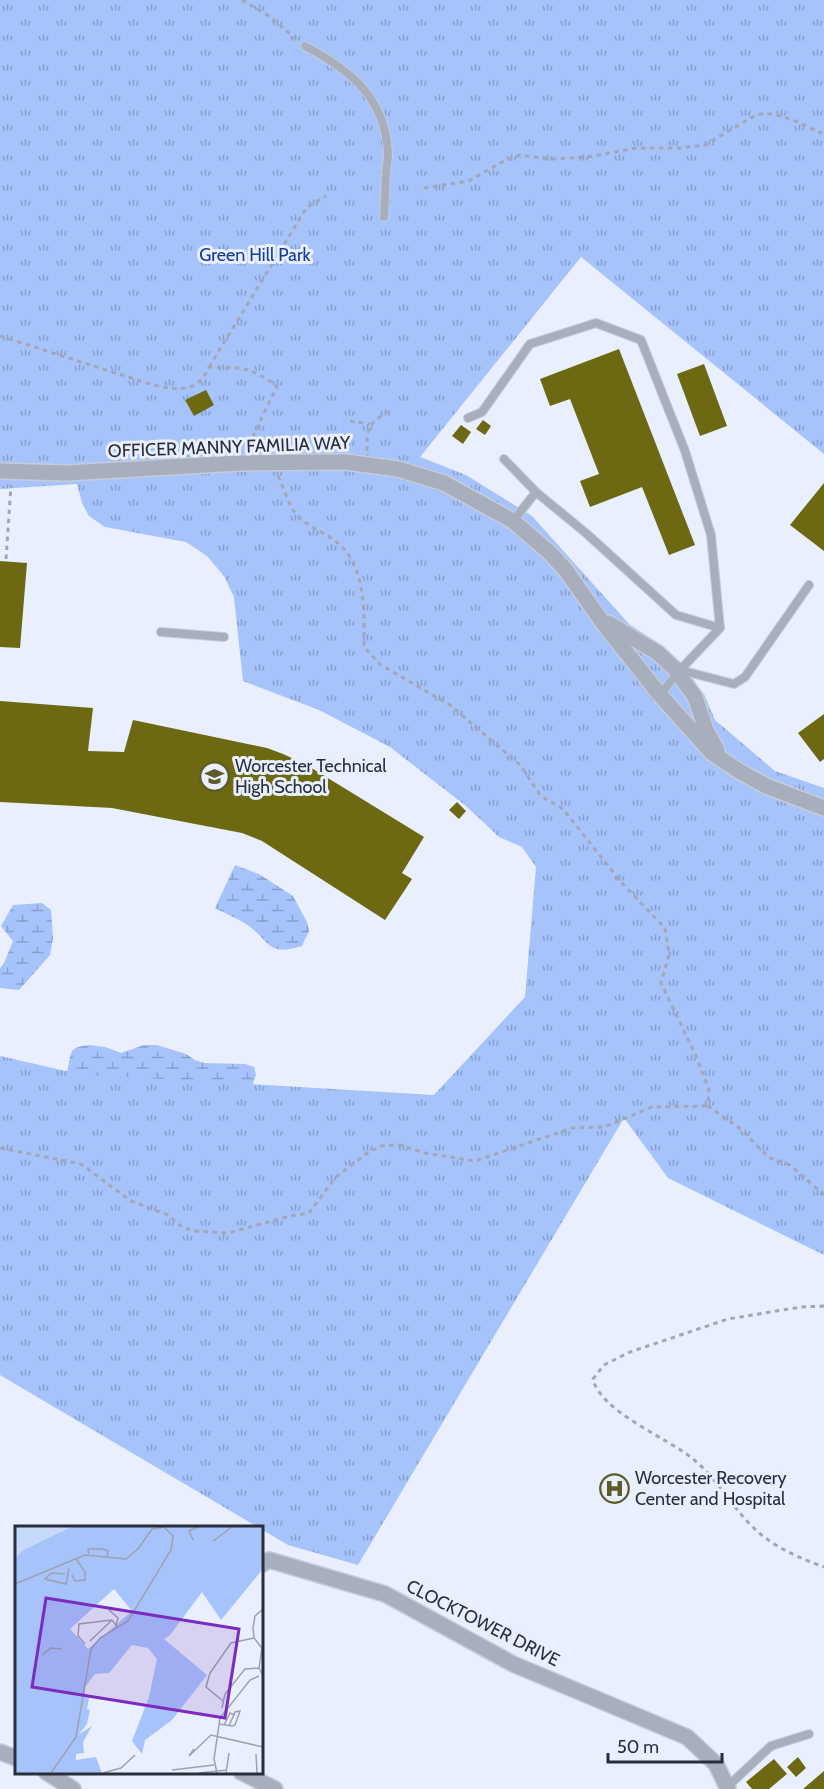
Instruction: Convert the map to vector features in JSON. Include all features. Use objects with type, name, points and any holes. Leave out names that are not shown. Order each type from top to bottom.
[{"type":"street","name":"OFFICER MANNY FAMILIA WAY","points":[[5,476],[270,462],[366,463],[428,477],[460,490],[513,521],[540,544],[565,569],[589,604],[660,695],[712,753],[766,786],[824,808]]},
{"type":"street","name":"OFFICER MANNY FAMILIA WAY","points":[[589,604],[615,629],[658,653],[679,671],[695,697],[706,730],[726,762]]},
{"type":"street","name":"CLOCKTOWER DRIVE","points":[[262,1564],[269,1560],[385,1594],[513,1664],[687,1737],[716,1764],[727,1788]]},
{"type":"street","points":[[0,1752],[15,1758]]},
{"type":"street","points":[[48,1774],[73,1789]]},
{"type":"street","points":[[243,1774],[275,1789]]},
{"type":"lane","points":[[305,46],[352,75],[374,103],[382,120],[388,153],[384,217]]},
{"type":"lane","points":[[468,418],[482,412],[530,344],[596,323],[641,340],[685,451],[711,534],[720,628],[679,671],[660,695]]},
{"type":"lane","points":[[504,459],[537,492],[676,615],[720,628]]},
{"type":"lane","points":[[513,521],[537,492]]},
{"type":"lane","points":[[679,671],[734,684],[745,676],[809,585]]},
{"type":"lane","points":[[161,632],[224,638]]},
{"type":"lane","points":[[727,1788],[771,1746],[809,1734]]},
{"type":"path","points":[[242,0],[269,16],[305,46]]},
{"type":"path","points":[[424,188],[469,181],[500,163],[520,155],[550,159],[588,157],[636,148],[681,148],[705,145],[764,113],[787,118],[824,134]]},
{"type":"path","points":[[0,336],[153,385],[175,389],[190,388],[206,375],[307,207],[326,196]]},
{"type":"path","points":[[209,368],[243,368],[277,386],[254,434],[253,449],[270,462],[296,514],[315,529],[335,540],[352,558],[359,577],[364,611],[364,647],[381,665],[450,705],[520,765],[541,796],[563,809],[615,875],[665,928],[669,955],[661,983],[696,1056],[709,1090],[708,1106]]},
{"type":"path","points":[[366,463],[367,434],[370,424],[388,411]]},
{"type":"path","points":[[350,422],[370,424]]},
{"type":"path","points":[[5,476],[12,490],[6,559]]},
{"type":"path","points":[[0,1148],[81,1164],[130,1201],[168,1215],[182,1227],[194,1231],[228,1233],[309,1213],[335,1178],[380,1146],[400,1145],[425,1153],[475,1161],[572,1128],[604,1127],[652,1107],[708,1106],[742,1130],[768,1157],[790,1165],[824,1195]]},
{"type":"path","points":[[824,1306],[801,1307],[728,1319],[630,1352],[604,1365],[593,1379],[596,1390],[605,1400],[691,1457],[711,1475],[757,1531],[791,1554],[824,1567]]},
{"type":"green space","name":"Green Hill Park","points":[[0,0],[824,0],[824,454],[581,257],[420,457],[466,475],[532,516],[629,624],[658,643],[704,694],[715,720],[775,771],[824,788],[824,1255],[668,1178],[624,1118],[358,1565],[288,1545],[262,1530],[262,1526],[256,1526],[0,1375],[0,1056],[79,1074],[434,1095],[525,997],[536,867],[522,847],[499,837],[466,806],[390,747],[319,710],[243,681],[234,597],[224,576],[207,556],[186,542],[105,527],[89,516],[82,503],[77,484],[0,489]]},
{"type":"green space","points":[[235,865],[259,874],[293,896],[307,922],[309,931],[302,946],[276,949],[249,926],[215,908]]},
{"type":"green space","points":[[42,903],[51,910],[53,938],[50,955],[19,990],[0,988],[0,968],[13,941],[1,926],[13,905]]},
{"type":"green space","points":[[90,1045],[105,1047],[121,1053],[144,1045],[157,1045],[186,1054],[204,1063],[245,1064],[254,1067],[256,1075],[252,1086],[0,1086],[66,1075],[73,1050]]},
{"type":"building","points":[[619,349],[695,545],[669,555],[642,487],[590,507],[580,481],[599,474],[570,399],[550,406],[540,379]]},
{"type":"building","points":[[704,364],[727,426],[700,436],[677,374]]},
{"type":"building","points":[[206,390],[214,405],[194,416],[185,400]]},
{"type":"building","points":[[483,420],[491,426],[485,435],[476,429]]},
{"type":"building","points":[[461,425],[471,432],[463,444],[452,436]]},
{"type":"building","points":[[824,483],[824,551],[790,525]]},
{"type":"building","points":[[0,561],[27,563],[20,648],[0,647]]},
{"type":"building","points":[[0,701],[93,708],[88,751],[124,752],[133,720],[267,748],[283,754],[305,764],[424,837],[402,873],[412,879],[385,920],[262,841],[242,833],[112,808],[0,802]]},
{"type":"building","points":[[824,714],[824,759],[820,762],[798,733]]},
{"type":"building","points":[[457,802],[466,811],[459,819],[449,810]]},
{"type":"building","points":[[798,1757],[806,1768],[796,1777],[787,1767]]},
{"type":"building","points":[[774,1759],[787,1774],[769,1789],[752,1789],[746,1782]]},
{"type":"building","points":[[824,1771],[824,1789],[803,1789]]},
{"type":"place","name":"Worcester Technical High School","points":[[214,776]]},
{"type":"place","name":"Worcester Recovery Center and Hospital","points":[[614,1488]]}]
